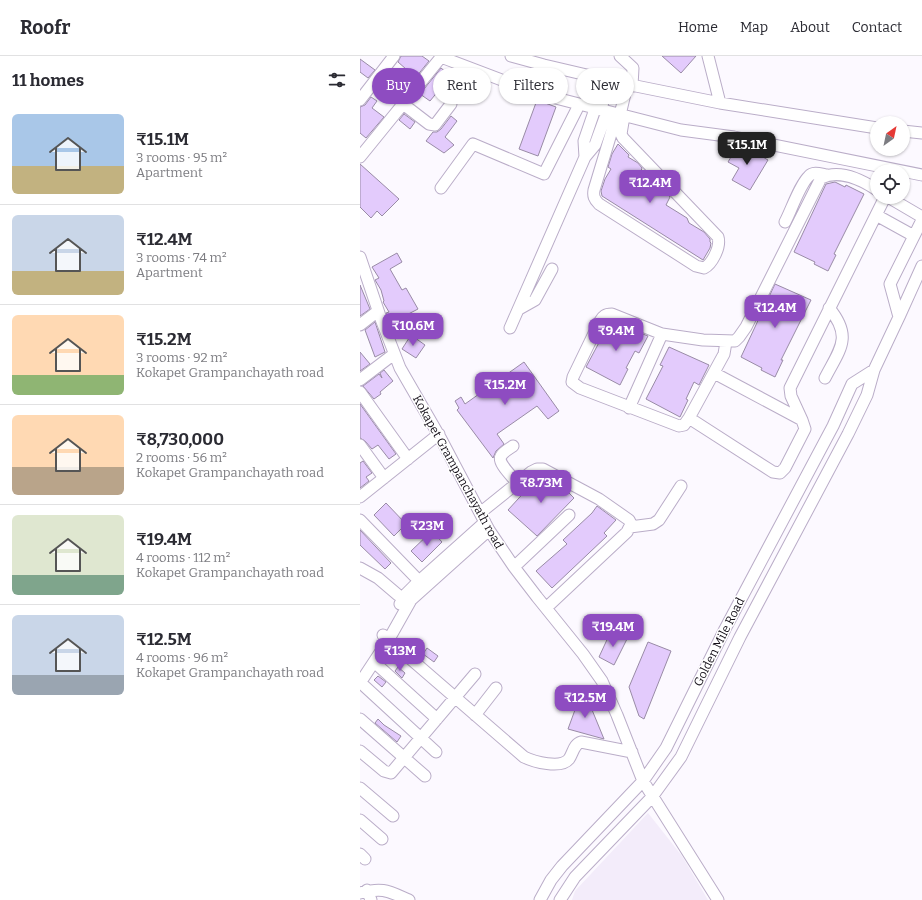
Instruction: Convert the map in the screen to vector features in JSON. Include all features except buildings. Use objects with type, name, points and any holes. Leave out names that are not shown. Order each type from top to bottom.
[{"type":"street","points":[[360,100],[394,56]]},
{"type":"street","points":[[511,56],[576,72]]},
{"type":"street","points":[[620,56],[626,68]]},
{"type":"street","points":[[708,56],[720,103]]},
{"type":"street","points":[[425,77],[442,57],[536,93],[611,113],[681,130],[734,137],[922,175]]},
{"type":"street","points":[[634,86],[720,103],[870,127]]},
{"type":"street","points":[[360,157],[403,104],[429,124],[435,125],[451,104]]},
{"type":"street","points":[[610,104],[616,135],[718,237],[719,245],[710,264],[706,267],[700,268],[599,204],[595,199],[593,194],[594,190],[616,135]]},
{"type":"street","points":[[510,328],[585,157],[584,141],[611,113],[616,104]]},
{"type":"street","points":[[441,188],[473,144],[544,174],[579,105]]},
{"type":"street","points":[[910,132],[922,133]]},
{"type":"street","points":[[785,222],[802,186],[809,175],[816,173],[845,176],[863,181],[870,186]]},
{"type":"street","points":[[726,342],[724,354],[684,425],[679,426],[629,408],[580,388],[572,382],[600,321],[603,316],[607,314],[612,314],[662,334],[703,340],[726,342],[735,341],[746,327],[819,181],[827,174]]},
{"type":"street","points":[[689,418],[767,468],[778,473],[782,472],[804,429],[802,420],[791,396],[790,388],[882,204]]},
{"type":"street","points":[[898,204],[922,218],[890,284],[899,317]]},
{"type":"street","points":[[876,215],[914,236]]},
{"type":"street","points":[[533,296],[547,265],[546,245]]},
{"type":"street","name":"Kokapet Grampanchayath road","points":[[360,257],[378,311],[400,368],[438,434],[485,522],[514,567],[583,654],[602,681],[643,781],[718,900]]},
{"type":"street","name":"Golden Mile Road","points":[[560,900],[575,877],[652,797],[681,757],[740,637],[848,434],[867,395],[874,370],[922,266]]},
{"type":"street","points":[[519,309],[535,300],[552,269]]},
{"type":"street","points":[[825,378],[840,350],[843,336],[839,321],[829,308]]},
{"type":"street","points":[[360,325],[378,311]]},
{"type":"street","points":[[629,408],[662,334]]},
{"type":"street","points":[[360,380],[394,354]]},
{"type":"street","name":"Golden Mile Road","points":[[540,900],[551,880],[562,866],[643,781],[666,748],[725,630],[833,426],[852,384],[874,370]]},
{"type":"street","points":[[714,373],[802,420]]},
{"type":"street","points":[[360,392],[408,459]]},
{"type":"street","points":[[360,496],[438,434]]},
{"type":"street","points":[[360,445],[384,478]]},
{"type":"street","points":[[513,446],[502,454],[500,462],[517,483]]},
{"type":"street","points":[[436,752],[360,683],[374,662],[405,595],[422,584],[485,522],[517,483],[537,469],[547,470],[600,499],[629,520],[631,524],[630,528]]},
{"type":"street","points":[[546,608],[630,528],[653,524],[659,520],[680,486]]},
{"type":"street","points":[[514,567],[569,515]]},
{"type":"street","points":[[360,520],[422,584]]},
{"type":"street","points":[[360,568],[378,578],[398,595]]},
{"type":"street","points":[[360,670],[386,637]]},
{"type":"street","points":[[386,637],[524,757],[539,763],[558,764],[567,761],[576,746],[582,742],[632,752]]},
{"type":"street","points":[[374,662],[437,719]]},
{"type":"street","points":[[360,751],[380,769],[391,773],[475,674]]},
{"type":"street","points":[[475,715],[496,688]]},
{"type":"street","points":[[360,719],[425,776]]},
{"type":"street","points":[[360,788],[393,816]]},
{"type":"street","points":[[360,820],[382,839]]},
{"type":"street","points":[[366,894],[377,889],[385,890],[409,900]]},
{"type":"shaded area","points":[[648,813],[682,856],[708,900],[572,900],[575,891]]}]
